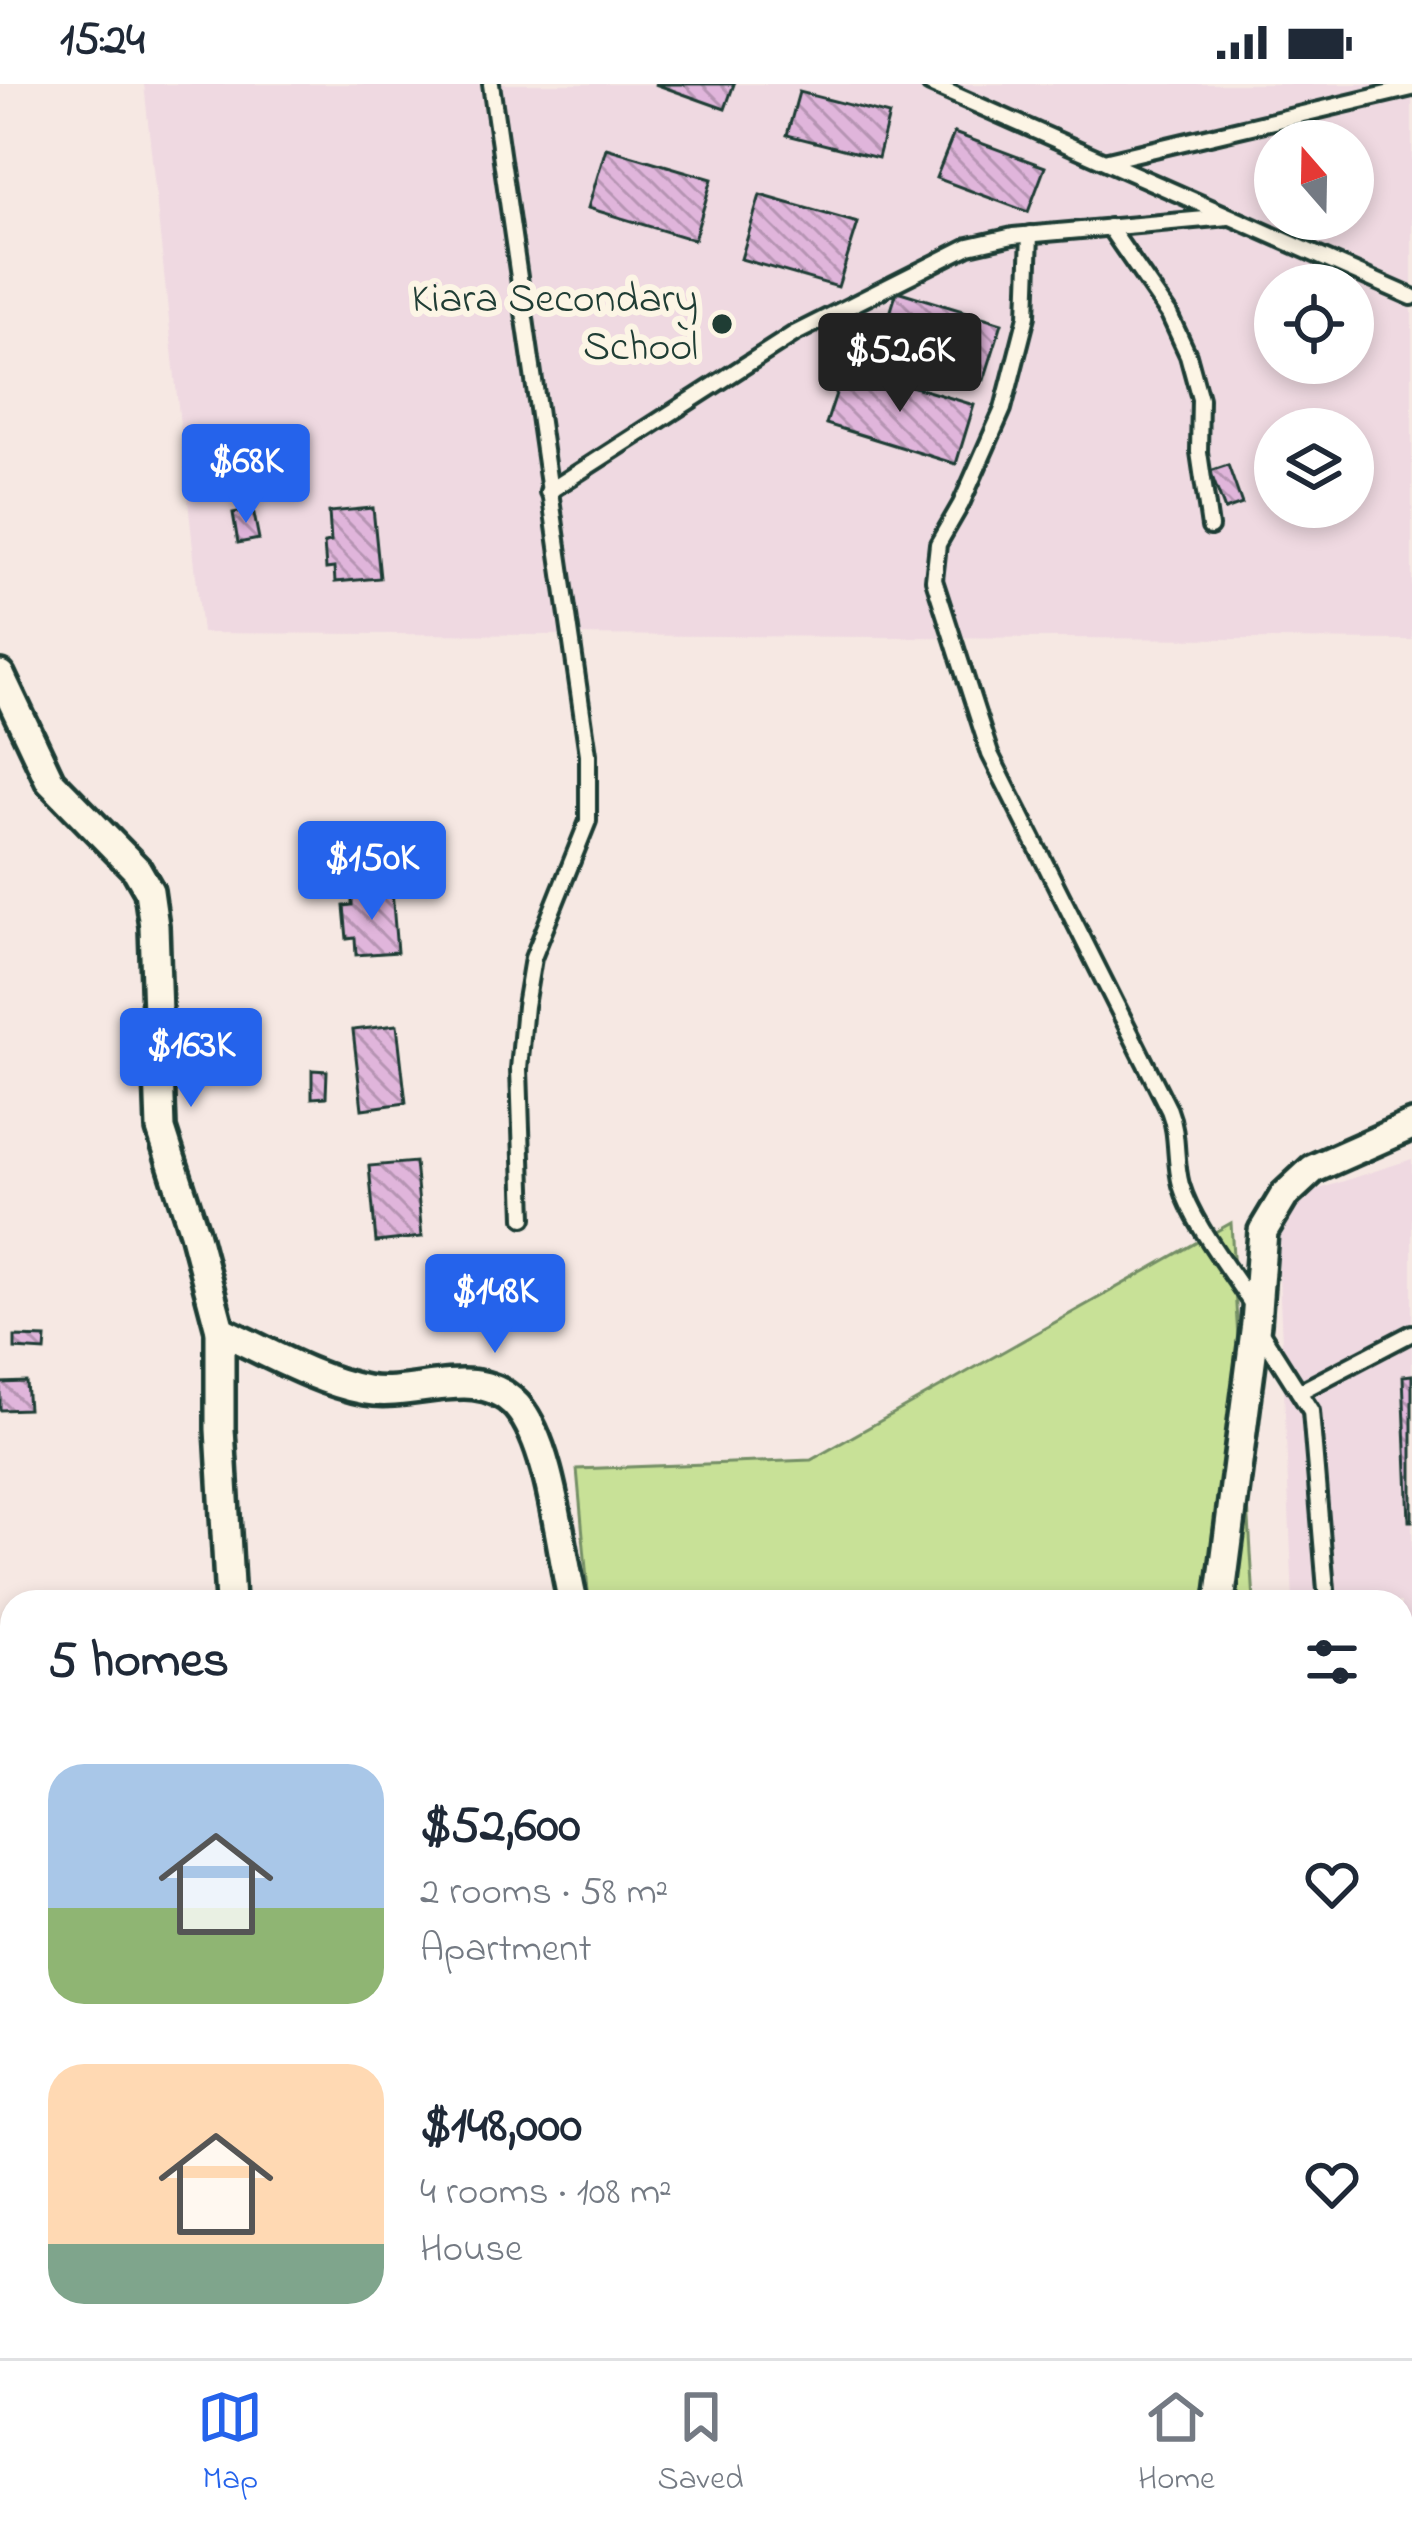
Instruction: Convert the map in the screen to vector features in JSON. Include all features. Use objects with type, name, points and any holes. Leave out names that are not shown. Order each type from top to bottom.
[{"type":"street","points":[[0,675],[50,781],[137,869],[149,891],[161,1129],[220,1330],[230,1590]]},
{"type":"street","points":[[1222,1590],[1263,1231],[1283,1196],[1313,1169],[1412,1125]]},
{"type":"street","points":[[220,1330],[363,1389],[399,1393],[468,1383],[493,1388],[516,1405],[530,1427],[549,1483],[571,1590]]},
{"type":"lane","points":[[490,84],[588,754],[588,820],[532,958],[525,1006],[519,1069],[524,1218]]},
{"type":"lane","points":[[929,84],[1412,297]]},
{"type":"lane","points":[[1106,161],[1412,88]]},
{"type":"lane","points":[[548,492],[794,334],[969,246],[1030,234],[1228,217]]},
{"type":"lane","points":[[1109,227],[1168,314],[1188,355],[1200,399],[1199,452],[1210,527]]},
{"type":"lane","points":[[1030,234],[1027,316],[1003,409],[938,544],[934,580],[990,754],[1169,1110],[1187,1200],[1311,1412],[1326,1590]]},
{"type":"lane","points":[[1299,1392],[1412,1333]]},
{"type":"shaded area","name":"Kiara Secondary School","points":[[144,84],[1412,84],[1412,640],[202,633]]},
{"type":"shaded area","points":[[1412,1159],[1412,1590],[1292,1590],[1276,1203]]},
{"type":"green space","points":[[1231,1223],[1253,1590],[588,1590],[577,1469],[811,1460]]},
{"type":"building","points":[[655,84],[734,84],[725,109]]},
{"type":"building","points":[[799,92],[889,115],[878,158],[787,135]]},
{"type":"building","points":[[954,133],[1045,167],[1028,212],[936,178]]},
{"type":"building","points":[[606,148],[712,179],[694,240],[588,208]]},
{"type":"building","points":[[760,195],[858,223],[838,287],[741,259]]},
{"type":"building","points":[[897,291],[1002,323],[984,380],[879,349]]},
{"type":"building","points":[[845,366],[974,405],[956,464],[826,424]]},
{"type":"building","points":[[1228,465],[1242,504],[1225,510],[1210,471]]},
{"type":"building","points":[[373,508],[380,578],[335,582],[334,568],[326,569],[329,512]]},
{"type":"building","points":[[253,509],[259,539],[238,543],[233,513]]},
{"type":"building","points":[[392,891],[397,952],[356,955],[355,938],[347,939],[344,906],[352,905],[352,894]]},
{"type":"building","points":[[397,1025],[406,1103],[362,1109],[353,1030]]},
{"type":"building","points":[[312,1070],[327,1071],[326,1097],[312,1098]]},
{"type":"building","points":[[415,1162],[422,1237],[376,1242],[369,1166]]},
{"type":"building","points":[[15,1337],[46,1338],[45,1351],[15,1349]]},
{"type":"building","points":[[1412,1375],[1412,1521],[1409,1521],[1403,1376]]},
{"type":"building","points":[[26,1382],[28,1409],[0,1410],[0,1383]]},
{"type":"place","name":"Kiara Secondary School","points":[[722,324]]}]
